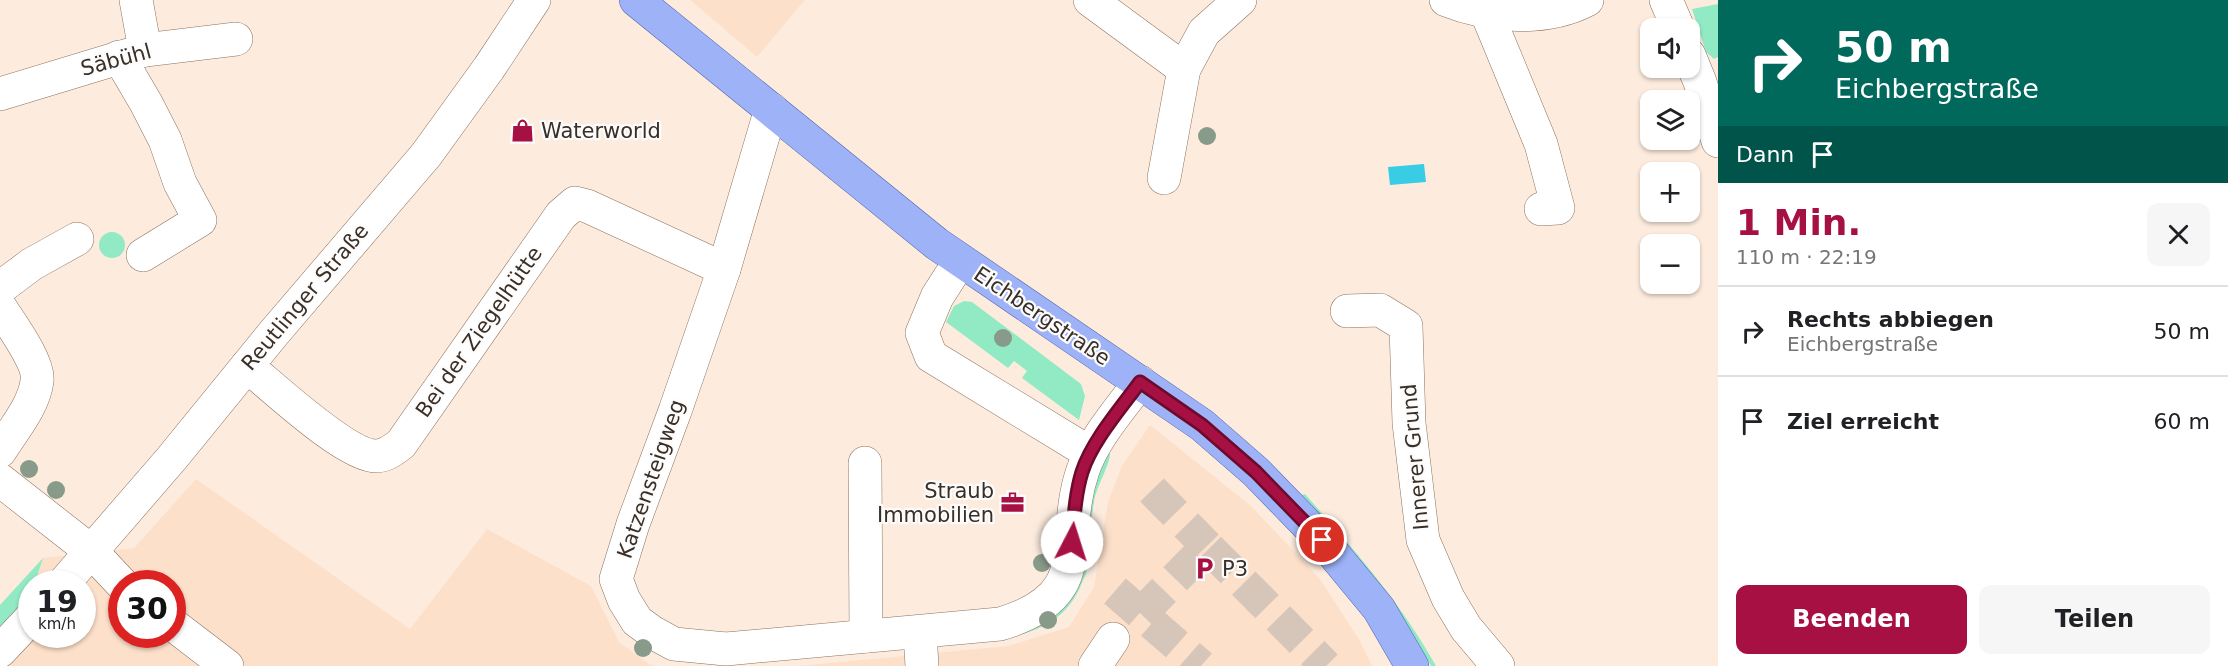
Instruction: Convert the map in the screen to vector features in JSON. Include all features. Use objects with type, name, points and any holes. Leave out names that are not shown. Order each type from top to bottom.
[{"type":"main road","name":"Eichbergstraße","points":[[636,0],[960,261],[1202,425],[1256,472],[1322,540],[1379,609],[1412,666]]},
{"type":"street","points":[[136,0],[132,53],[146,103],[165,140],[180,183],[200,220],[143,255]]},
{"type":"street","name":"Reutlinger Straße","points":[[76,570],[426,155],[489,68],[534,0]]},
{"type":"street","points":[[1090,0],[1184,69]]},
{"type":"street","points":[[1164,178],[1184,69],[1204,32],[1240,0]]},
{"type":"street","points":[[1446,0],[1463,7],[1486,11],[1540,14],[1587,0]]},
{"type":"street","points":[[1666,0],[1674,18]]},
{"type":"street","points":[[1486,11],[1541,144],[1558,208],[1541,209]]},
{"type":"street","name":"Säbühl","points":[[0,94],[132,53],[236,39]]},
{"type":"street","points":[[1702,70],[1718,141]]},
{"type":"street","name":"Katzensteigweg","points":[[771,109],[724,269],[633,524],[616,579],[638,621],[652,632],[674,644],[726,649],[1000,624],[1038,609],[1051,599],[1063,583],[1070,564],[1076,498],[1090,453],[1140,382]]},
{"type":"street","name":"Bei der Ziegelhütte","points":[[247,366],[343,444],[363,454],[377,456],[388,454],[400,444],[561,215],[575,204],[587,206],[724,269]]},
{"type":"street","points":[[0,288],[32,264],[77,239]]},
{"type":"street","points":[[960,261],[937,297],[922,333],[931,356],[1090,453]]},
{"type":"street","points":[[0,307],[30,354],[38,379],[33,399],[0,451]]},
{"type":"street","name":"Innerer Grund","points":[[1347,311],[1380,310],[1406,326],[1409,423],[1423,540],[1448,598],[1466,628],[1498,666]]},
{"type":"street","points":[[866,463],[866,636]]},
{"type":"street","points":[[0,480],[92,552],[109,570]]},
{"type":"street","points":[[0,651],[18,632]]},
{"type":"street","points":[[920,632],[922,666]]},
{"type":"street","points":[[186,635],[227,666]]},
{"type":"street","points":[[1095,666],[1113,639]]},
{"type":"shaded area","points":[[690,0],[805,0],[757,57]]},
{"type":"shaded area","points":[[1150,425],[1251,506],[1320,579],[1360,641],[1372,666],[798,666],[1008,646],[1069,627],[1094,587],[1108,502],[1122,466]]},
{"type":"shaded area","points":[[196,479],[410,629],[487,529],[591,586],[619,642],[651,665],[657,666],[0,666],[18,608],[18,648],[96,648],[96,570],[39,570],[43,558],[134,548]]},
{"type":"green space","points":[[1718,4],[1718,57],[1714,59],[1706,52],[1700,34],[1700,18],[1695,18],[1692,9]]},
{"type":"green space","points":[[112,232],[121,236],[125,245],[121,254],[112,258],[103,254],[99,245],[103,236]]},
{"type":"green space","points":[[964,301],[972,302],[1081,384],[1085,396],[1079,420],[1022,378],[1027,371],[1014,361],[1008,368],[946,322],[954,306]]},
{"type":"green space","points":[[1106,451],[1110,454],[1094,502],[1088,568],[1075,597],[1066,609],[1045,625],[1033,631],[990,641],[1020,629],[1087,500]]},
{"type":"green space","points":[[1305,494],[1392,598],[1436,666],[1431,666],[1403,620],[1371,577],[1301,495]]},
{"type":"green space","points":[[43,558],[39,570],[32,570]]},
{"type":"green space","points":[[18,585],[18,608],[0,628],[0,605]]},
{"type":"water","points":[[1424,164],[1426,182],[1390,185],[1388,167]]},
{"type":"tunnel","points":[[1152,490],[1207,546]]},
{"type":"tunnel","points":[[1141,614],[1207,546],[1326,666]]},
{"type":"tunnel","points":[[1115,591],[1201,666]]},
{"type":"place","name":"Waterworld","points":[[523,131]]},
{"type":"place","name":"Straub Immobilien","points":[[1012,503]]},
{"type":"place","name":"P3","points":[[1204,569]]},
{"type":"route","points":[[1072,542],[1076,498],[1090,453],[1140,382],[1202,425],[1256,472],[1322,540]]}]
